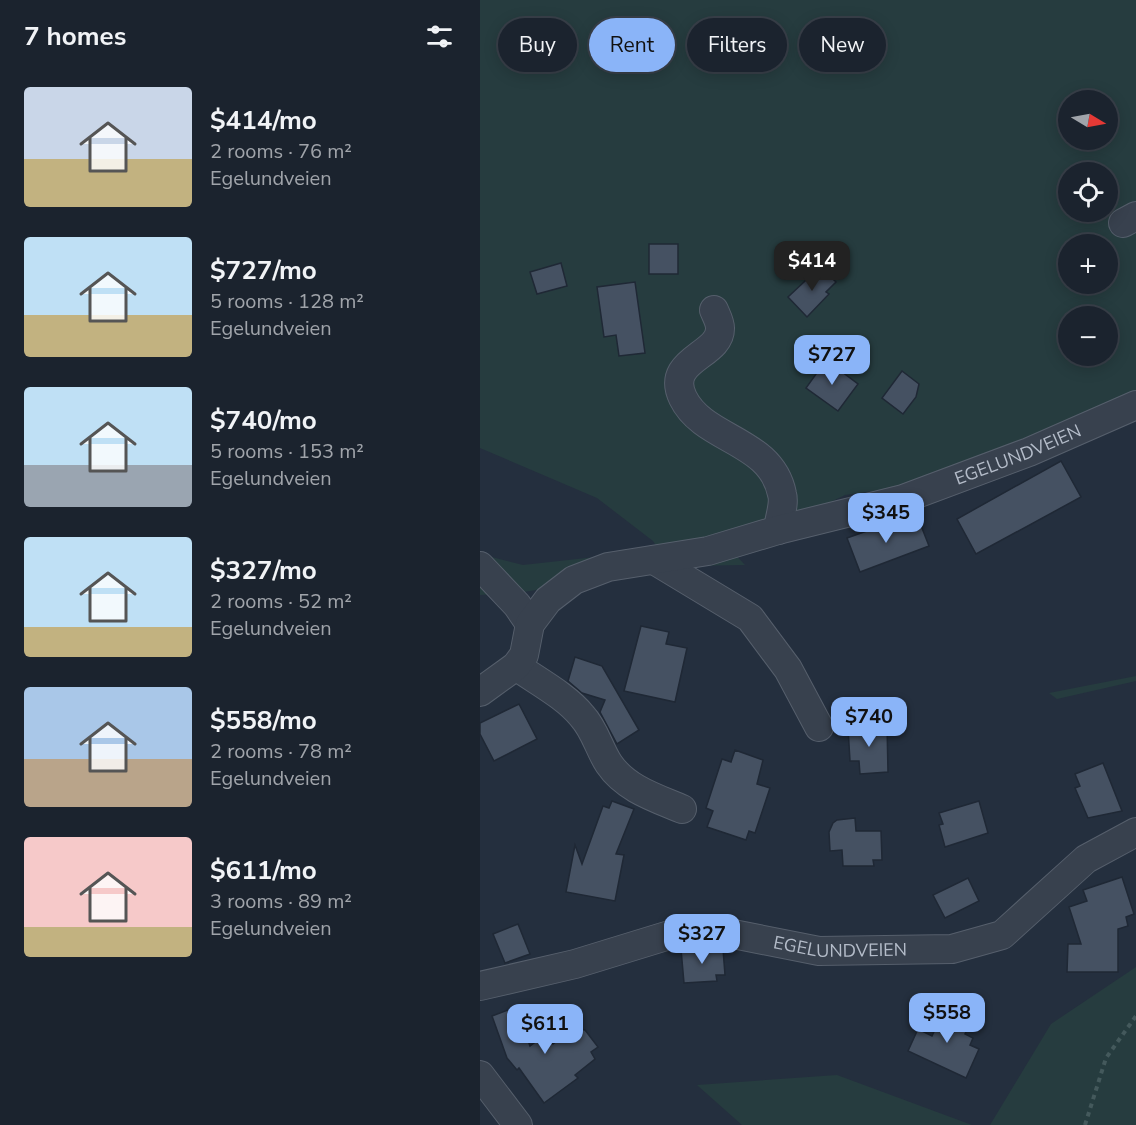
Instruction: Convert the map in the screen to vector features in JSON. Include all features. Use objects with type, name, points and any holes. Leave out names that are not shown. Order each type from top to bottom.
[{"type":"street","points":[[714,310],[720,329],[715,343],[686,365],[680,374],[681,396],[695,416],[751,449],[776,472],[783,496],[778,530]]},
{"type":"street","name":"EGELUNDVEIEN","points":[[516,666],[524,655],[530,624],[548,600],[574,580],[608,567],[708,551],[778,530],[903,499],[1029,452],[1136,405]]},
{"type":"street","points":[[654,560],[750,618],[788,669],[819,728]]},
{"type":"street","points":[[480,566],[517,605],[530,624]]},
{"type":"street","points":[[480,692],[516,666],[582,714],[595,734],[608,763],[620,778],[645,793],[682,809]]},
{"type":"street","name":"EGELUNDVEIEN","points":[[480,986],[575,964],[675,933],[723,932],[819,951],[952,949],[1002,935],[1086,859],[1136,832]]},
{"type":"street","points":[[480,1075],[518,1125]]},
{"type":"path","points":[[1085,1125],[1106,1058],[1136,1016]]},
{"type":"green space","points":[[480,0],[1136,0],[1136,414],[1008,472],[845,495],[731,550],[745,565],[678,566],[518,593],[480,595],[480,554],[523,565],[659,550],[653,541],[597,498],[480,448]]},
{"type":"green space","points":[[1136,676],[1136,681],[1057,699],[1049,693]]},
{"type":"green space","points":[[1136,967],[1136,1125],[990,1125],[1051,1024]]},
{"type":"green space","points":[[837,1075],[972,1125],[742,1125],[697,1085]]},
{"type":"building","points":[[649,244],[678,244],[678,274],[649,274]]},
{"type":"building","points":[[561,263],[567,286],[537,294],[530,272]]},
{"type":"building","points":[[820,267],[836,282],[826,292],[829,294],[807,317],[788,297]]},
{"type":"building","points":[[635,282],[645,353],[619,356],[616,335],[604,337],[597,287]]},
{"type":"building","points":[[826,360],[858,384],[838,411],[806,388]]},
{"type":"building","points":[[902,371],[919,384],[916,397],[903,414],[882,398]]},
{"type":"building","points":[[1061,461],[1081,497],[976,554],[957,519]]},
{"type":"building","points":[[895,521],[899,531],[920,523],[929,546],[860,572],[847,538]]},
{"type":"building","points":[[641,626],[669,632],[666,644],[687,648],[675,702],[624,691]]},
{"type":"building","points":[[575,657],[602,666],[639,730],[617,744],[600,712],[605,700],[582,693],[568,681]]},
{"type":"building","points":[[519,704],[537,739],[494,761],[480,734],[480,723]]},
{"type":"building","points":[[887,725],[888,772],[860,774],[859,761],[850,761],[848,728]]},
{"type":"building","points":[[735,750],[763,760],[757,784],[770,788],[755,833],[749,831],[746,840],[707,827],[713,811],[706,808],[722,759],[731,762]]},
{"type":"building","points":[[1103,763],[1122,811],[1088,818],[1075,788],[1080,786],[1075,774]]},
{"type":"building","points":[[612,801],[634,809],[616,854],[624,855],[615,901],[566,892],[575,845],[582,864],[603,806],[609,808]]},
{"type":"building","points":[[979,801],[988,833],[945,847],[939,825],[943,824],[939,813]]},
{"type":"building","points":[[855,818],[856,831],[881,831],[882,860],[873,860],[874,866],[843,866],[842,850],[830,851],[829,832],[833,823],[837,820]]},
{"type":"building","points":[[1122,877],[1134,914],[1126,917],[1128,926],[1118,929],[1118,972],[1067,972],[1068,944],[1081,944],[1069,907],[1087,901],[1083,890]]},
{"type":"building","points":[[968,878],[979,901],[945,918],[933,895]]},
{"type":"building","points":[[518,924],[530,954],[505,963],[493,934]]},
{"type":"building","points":[[681,949],[723,949],[725,975],[716,975],[717,981],[684,983]]},
{"type":"building","points":[[516,1007],[530,1046],[546,1034],[553,1044],[574,1028],[585,1030],[598,1047],[591,1052],[595,1059],[575,1075],[578,1078],[544,1103],[519,1068],[517,1070],[507,1058],[492,1016]]},
{"type":"building","points":[[945,1008],[971,1021],[965,1034],[973,1038],[970,1045],[979,1049],[966,1078],[908,1051],[918,1029],[932,1036]]}]
